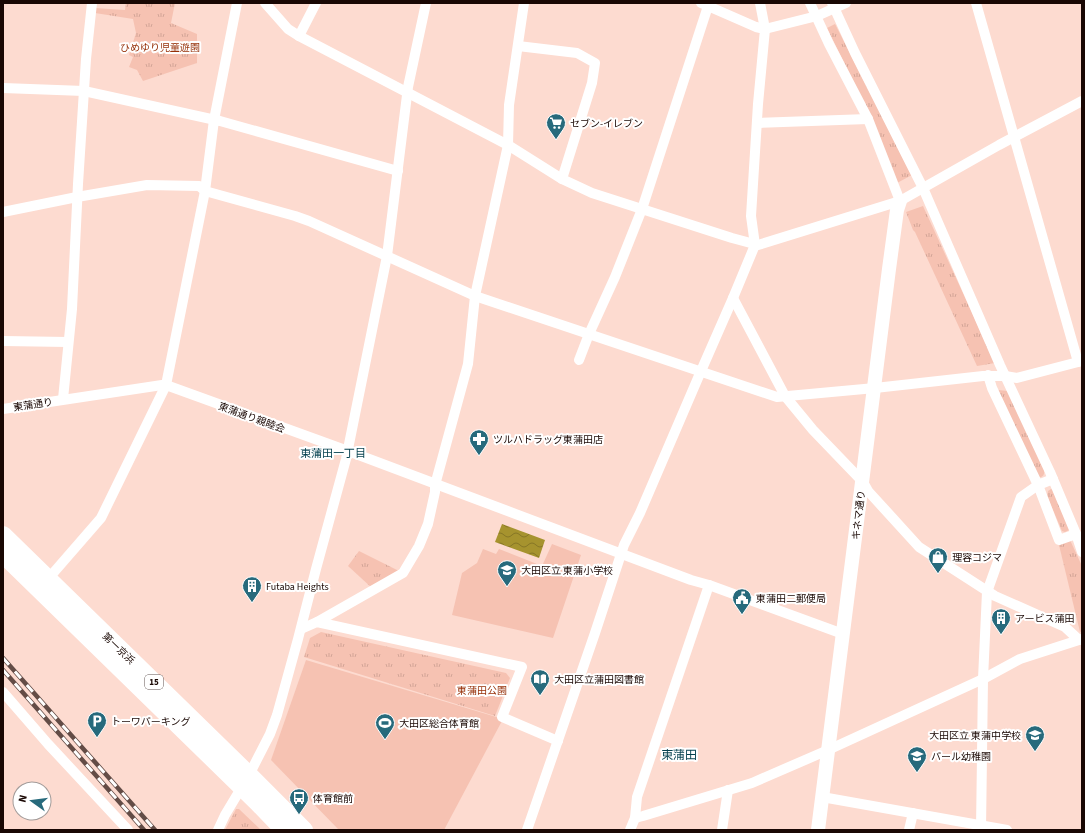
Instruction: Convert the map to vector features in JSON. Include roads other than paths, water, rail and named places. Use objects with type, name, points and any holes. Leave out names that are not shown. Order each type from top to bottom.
[{"type":"highway","name":"第一京浜","points":[[3,535],[48,579],[246,782],[284,830]]},
{"type":"highway","name":"第一京浜","points":[[3,554],[246,782],[304,830]]},
{"type":"street","points":[[64,399],[72,309],[84,91],[92,3]]},
{"type":"street","points":[[48,579],[101,518],[166,385],[205,191],[214,120],[238,3]]},
{"type":"street","points":[[265,3],[288,30],[508,145],[562,179],[592,193],[758,246],[900,201],[1082,101]]},
{"type":"street","points":[[299,36],[316,3]]},
{"type":"street","points":[[218,830],[225,815],[246,782],[270,734],[301,629],[348,451],[387,256],[408,93],[426,3]]},
{"type":"street","points":[[301,629],[317,622],[403,573],[419,546],[428,524],[435,492],[435,485],[468,364],[475,296],[508,145],[509,105],[524,3]]},
{"type":"street","points":[[527,830],[622,553],[755,245],[751,216],[765,29],[760,3]]},
{"type":"street","points":[[810,3],[829,44],[868,119],[900,201]]},
{"type":"street","points":[[579,360],[642,209],[706,4],[756,27],[765,29],[817,16],[833,6],[846,3]]},
{"type":"street","points":[[3,212],[147,185],[199,186],[205,191],[309,221],[475,296],[777,397],[875,388],[988,375],[1017,378],[1080,362],[976,3]]},
{"type":"street","points":[[833,6],[923,188],[1005,376],[1053,479],[1082,552]]},
{"type":"street","points":[[518,46],[577,54],[595,63],[592,84],[562,179]]},
{"type":"street","points":[[3,88],[84,91],[214,120],[398,171]]},
{"type":"street","points":[[757,123],[868,119]]},
{"type":"street","name":"キネマ通り","points":[[818,830],[896,218],[900,201]]},
{"type":"street","points":[[733,298],[785,396],[813,430],[862,482],[868,491],[919,547],[987,592],[1065,627],[1080,639]]},
{"type":"street","points":[[3,341],[68,342]]},
{"type":"street","points":[[988,375],[992,388],[1038,485],[1059,540],[1076,534]]},
{"type":"street","name":"東蒲通り親睦会","points":[[64,399],[166,385],[348,451],[691,580],[709,585],[843,634]]},
{"type":"street","name":"東蒲通り","points":[[3,409],[64,399]]},
{"type":"street","points":[[981,828],[983,679],[987,592],[1021,496],[1038,485],[1053,479]]},
{"type":"street","points":[[630,830],[635,818],[637,797],[709,585]]},
{"type":"street","points":[[317,622],[522,666],[502,717],[558,741]]},
{"type":"street","points":[[635,818],[752,783],[983,679],[1020,659],[1080,639]]},
{"type":"street","points":[[3,692],[48,744],[127,830]]},
{"type":"street","points":[[722,830],[728,790]]},
{"type":"street","points":[[822,797],[913,813],[981,828],[1007,830]]},
{"type":"street","points":[[909,830],[913,813]]},
{"type":"water","points":[[502,524],[545,540],[539,558],[495,542]]},
{"type":"railway","points":[[3,658],[155,830]]},
{"type":"railway","points":[[3,670],[144,830]]},
{"type":"place","name":"セブン-イレブン","points":[[556,140]]},
{"type":"place","name":"ツルハドラッグ東蒲田店","points":[[479,456]]},
{"type":"place","name":"理容コジマ","points":[[938,574]]},
{"type":"place","name":"大田区立 東蒲小学校","points":[[507,587]]},
{"type":"place","name":"Futaba Heights","points":[[252,603]]},
{"type":"place","name":"東蒲田二郵便局","points":[[742,615]]},
{"type":"place","name":"アービス蒲田","points":[[1001,635]]},
{"type":"place","name":"大田区立蒲田図書館","points":[[540,696]]},
{"type":"place","name":"トーワパーキング","points":[[97,738]]},
{"type":"place","name":"大田区総合体育館","points":[[385,740]]},
{"type":"place","name":"大田区立 東蒲中学校","points":[[1035,752]]},
{"type":"place","name":"パール幼稚園","points":[[917,773]]},
{"type":"place","name":"体育館前","points":[[299,815]]},
{"type":"district","name":"東蒲田一丁目","points":[[333,453]]},
{"type":"district","name":"東蒲田","points":[[679,755]]},
{"type":"park label","name":"ひめゆり児童遊園","points":[[160,47]]},
{"type":"park label","name":"東蒲田公園","points":[[482,690]]}]
